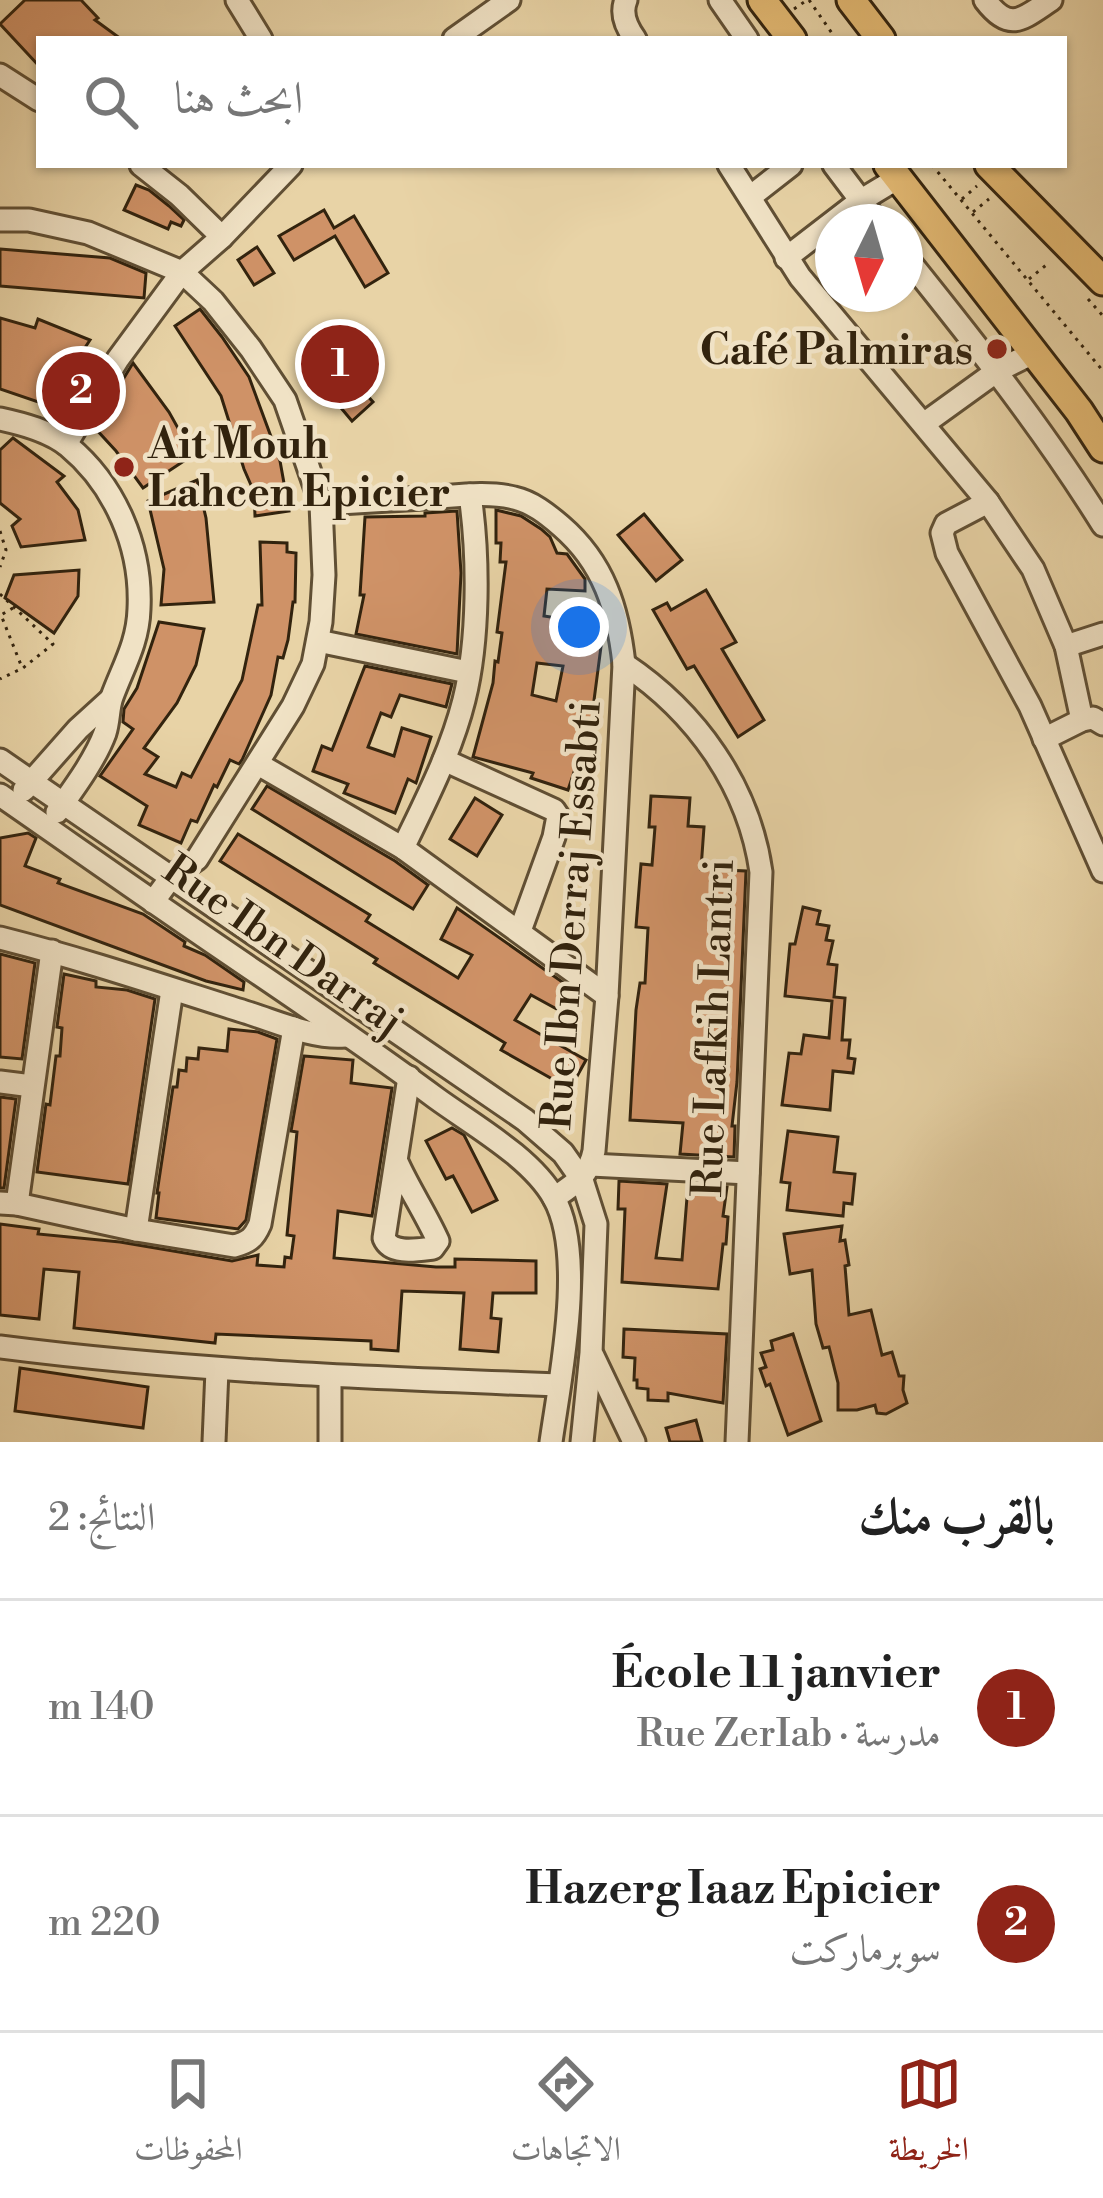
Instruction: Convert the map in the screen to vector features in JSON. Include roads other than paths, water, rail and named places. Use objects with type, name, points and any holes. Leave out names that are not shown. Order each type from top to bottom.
[{"type":"main road","points":[[762,0],[790,36]]},
{"type":"main road","points":[[851,0],[879,36]]},
{"type":"main road","points":[[893,171],[1103,448]]},
{"type":"main road","points":[[985,174],[1103,281]]},
{"type":"street","points":[[626,0],[626,23],[633,36]]},
{"type":"street","points":[[720,0],[745,36]]},
{"type":"street","points":[[985,0],[996,14],[1013,21],[1051,0]]},
{"type":"street","points":[[458,36],[506,1]]},
{"type":"street","points":[[241,2],[259,36]]},
{"type":"street","points":[[0,75],[36,98]]},
{"type":"street","points":[[145,168],[222,237]]},
{"type":"street","points":[[66,444],[118,359],[182,272],[288,168]]},
{"type":"street","points":[[731,168],[786,258],[820,303],[925,423],[1034,569],[1093,722],[1044,739]]},
{"type":"street","points":[[750,197],[787,168]]},
{"type":"street","points":[[837,168],[862,204]]},
{"type":"street","points":[[786,258],[893,171]]},
{"type":"street","points":[[0,220],[29,220],[88,233],[182,272],[226,317],[285,400],[321,504],[324,575],[313,664],[293,706],[197,859],[172,876],[153,902]]},
{"type":"street","points":[[923,278],[997,371],[1103,525]]},
{"type":"street","points":[[925,423],[997,371],[1033,353]]},
{"type":"street","points":[[0,419],[30,426],[66,444],[106,486],[126,523],[136,571],[140,609],[131,656],[111,699],[106,728],[47,827]]},
{"type":"street","points":[[403,848],[444,760],[464,699],[476,583],[470,495]]},
{"type":"street","name":"Rue Ibn Derraj Essabti","points":[[321,504],[470,495],[516,498],[543,510],[580,545],[608,586],[624,664],[607,996],[586,1173],[554,1198]]},
{"type":"street","points":[[988,502],[946,524],[947,554],[1094,823],[1103,871]]},
{"type":"street","points":[[1066,646],[1103,634]]},
{"type":"street","points":[[318,640],[468,672]]},
{"type":"street","name":"Rue Lafkih Lantri","points":[[624,664],[658,687],[691,722],[743,800],[757,840],[761,872],[737,1442]]},
{"type":"street","points":[[6,799],[32,781],[111,699]]},
{"type":"street","name":"Rue Ibn Darraj","points":[[0,760],[525,1120],[586,1173]]},
{"type":"street","points":[[444,760],[554,810],[558,816],[520,931]]},
{"type":"street","points":[[258,764],[403,848],[607,996]]},
{"type":"street","name":"Rue Ibn Darraj","points":[[6,799],[409,1078],[522,1161],[554,1198]]},
{"type":"street","points":[[176,917],[195,892],[197,859]]},
{"type":"street","points":[[0,938],[294,1028],[347,1035],[366,1011]]},
{"type":"street","points":[[52,951],[9,1203],[234,1246],[255,1237],[294,1028]]},
{"type":"street","points":[[244,1012],[262,976],[282,952]]},
{"type":"street","points":[[136,1230],[172,990]]},
{"type":"street","points":[[397,1162],[409,1078]]},
{"type":"street","points":[[0,1082],[32,1086]]},
{"type":"street","points":[[582,1442],[596,1239],[586,1173],[748,1173]]},
{"type":"street","points":[[551,1442],[569,1263],[554,1198]]},
{"type":"street","points":[[0,1347],[217,1370],[559,1385]]},
{"type":"street","points":[[591,1353],[634,1442]]},
{"type":"street","points":[[214,1442],[217,1370]]},
{"type":"street","points":[[330,1377],[330,1442]]},
{"type":"place","name":"Café Palmiras","points":[[997,349]]},
{"type":"place","name":"École 11 janvier","points":[[340,364]]},
{"type":"place","name":"Hazerg Iaaz Epicier","points":[[81,391]]},
{"type":"place","name":"Ait Mouh Lahcen Epicier","points":[[124,467]]}]
